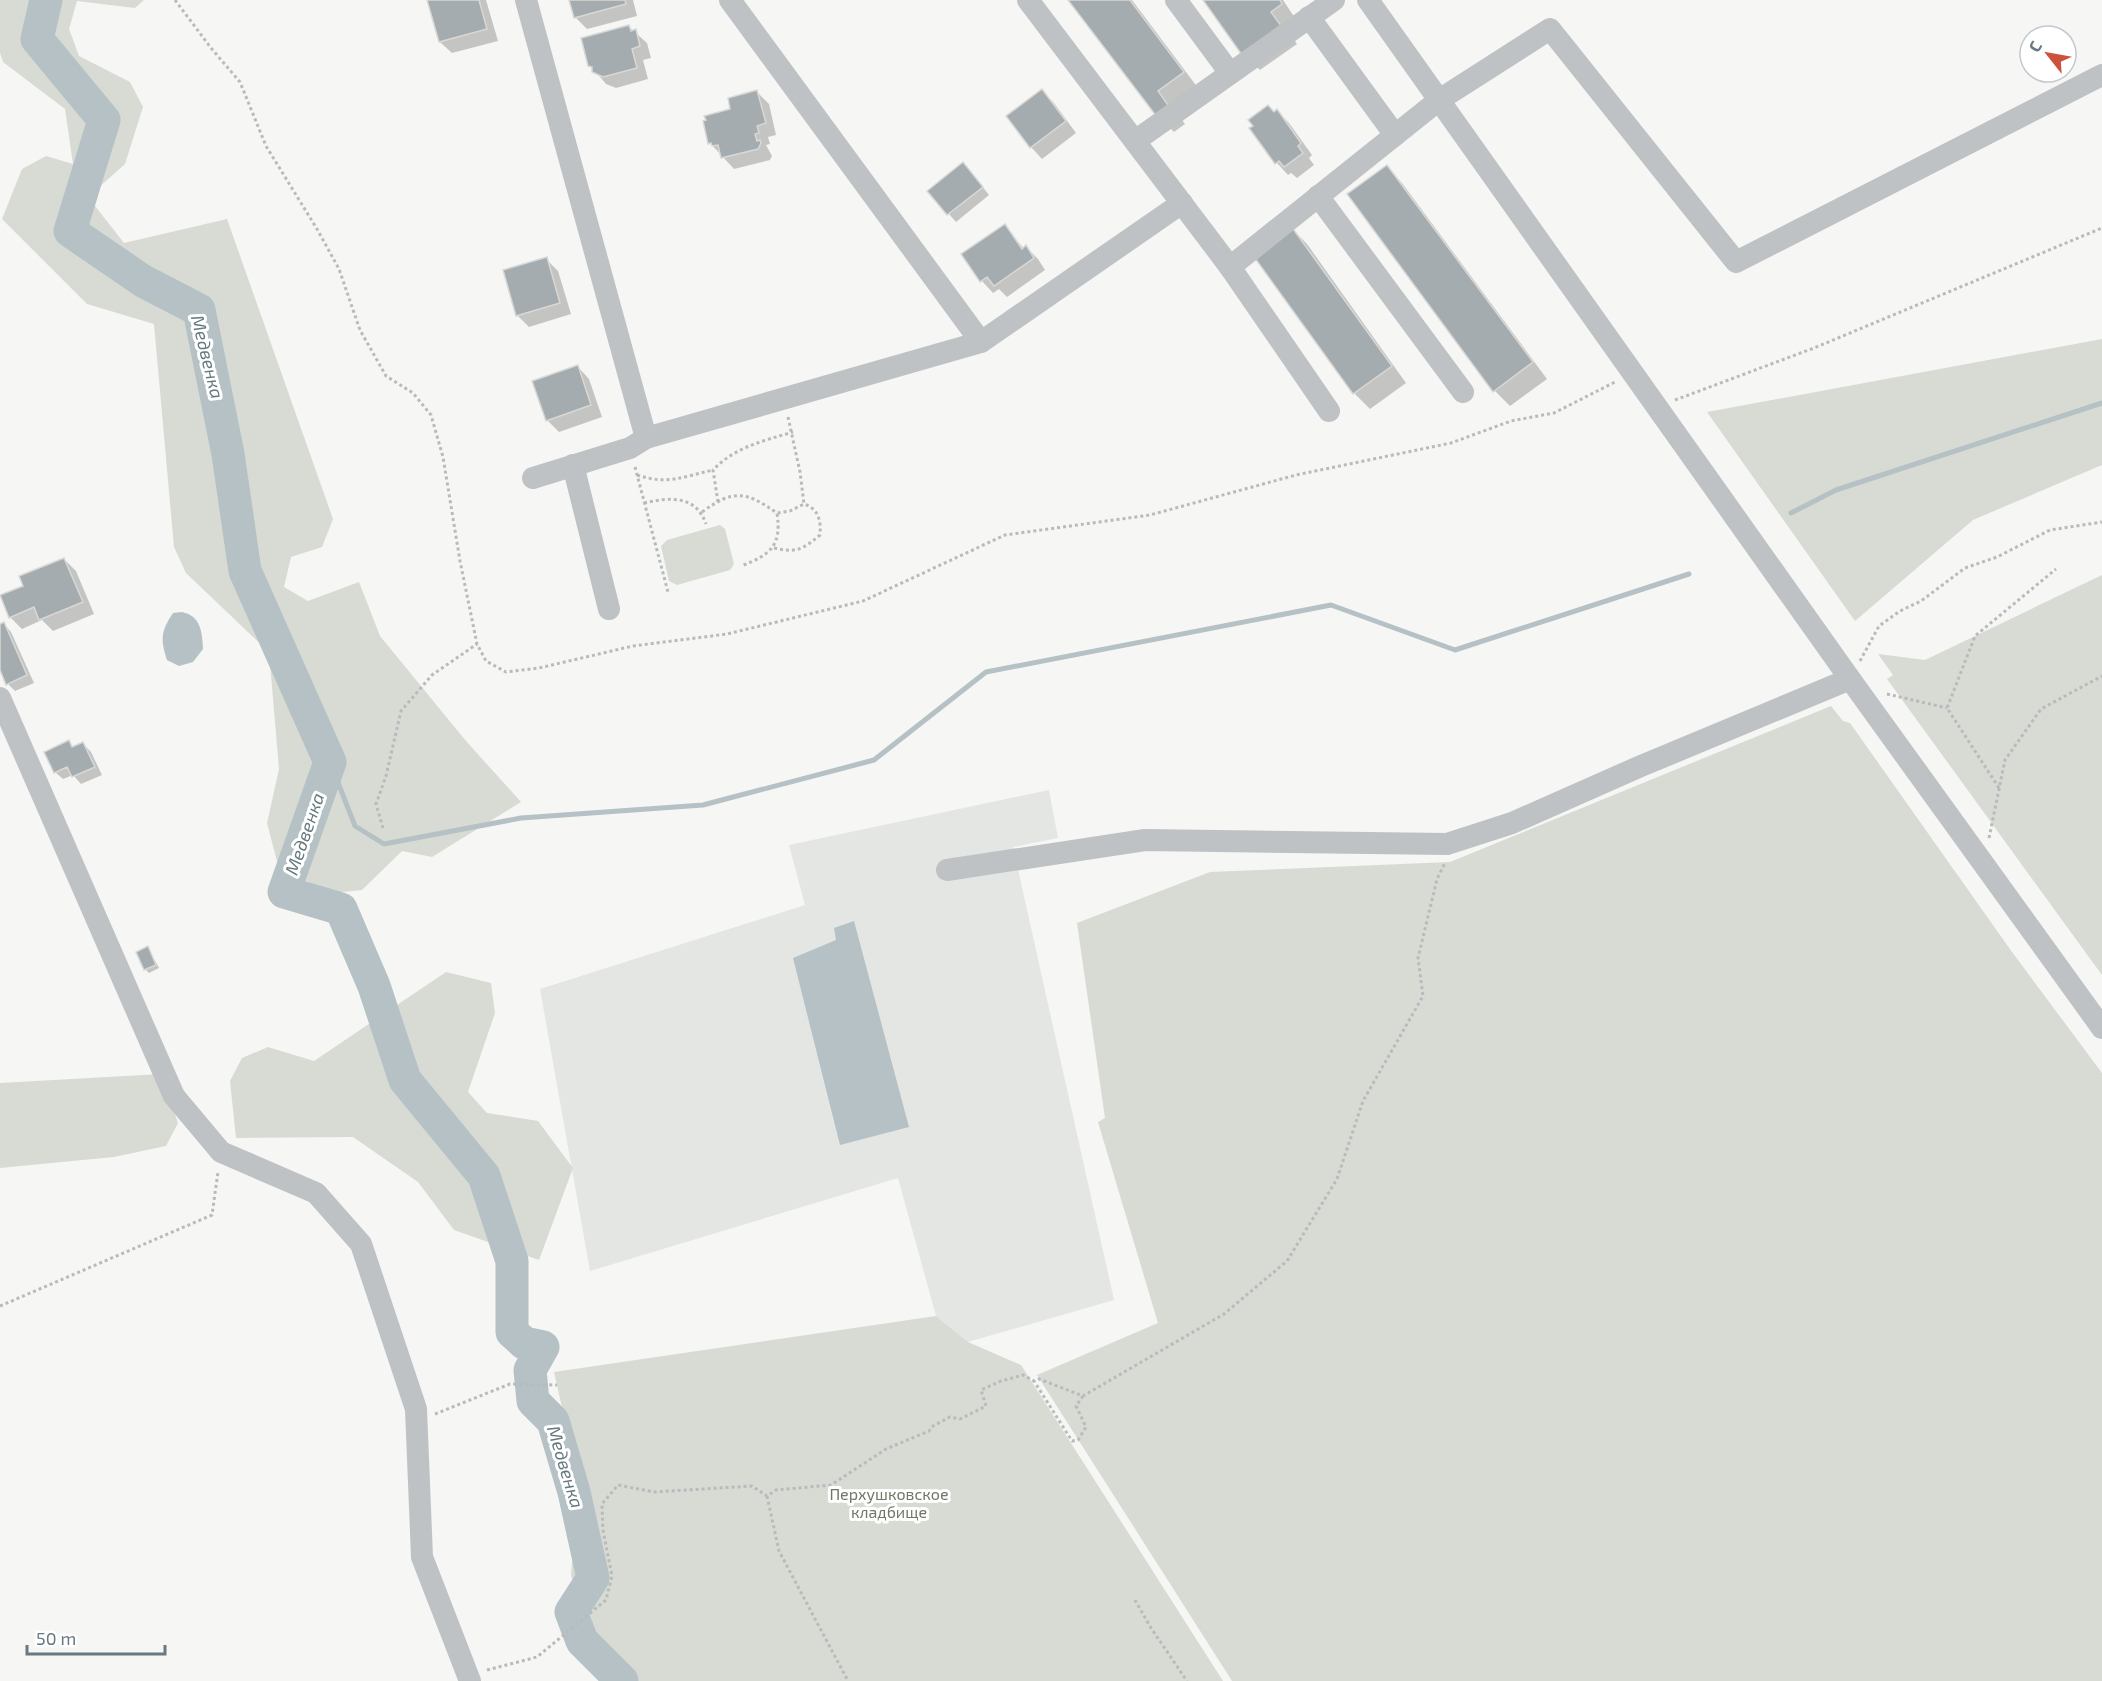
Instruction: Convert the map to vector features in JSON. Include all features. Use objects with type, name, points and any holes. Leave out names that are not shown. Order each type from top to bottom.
[{"type":"street","points":[[526,0],[638,443]]},
{"type":"street","points":[[730,0],[981,342]]},
{"type":"street","points":[[1028,0],[1230,267],[1329,411]]},
{"type":"street","points":[[1176,0],[1230,73]]},
{"type":"street","points":[[1135,141],[1334,0]]},
{"type":"street","points":[[1368,0],[1853,683],[2102,1028]]},
{"type":"street","points":[[1309,17],[1395,135]]},
{"type":"street","points":[[1230,267],[1439,100],[1550,29],[1736,262],[2102,75]]},
{"type":"street","points":[[1318,196],[1463,392]]},
{"type":"street","points":[[533,478],[638,443],[981,342],[1182,203]]},
{"type":"street","points":[[573,465],[609,609]]},
{"type":"street","points":[[947,870],[1145,840],[1447,844],[1512,824],[1641,766],[1853,683]]},
{"type":"street","points":[[2,709],[174,1096],[221,1152],[316,1193],[361,1244],[416,1409],[422,1557],[469,1678]]},
{"type":"path","points":[[175,0],[240,82],[266,146],[339,269],[360,330],[386,376],[413,393],[431,415],[443,457],[460,561],[477,644],[486,661],[506,672],[539,668],[633,646],[727,634],[863,601],[1005,535],[1150,515],[1296,475],[1451,443],[1512,422],[1554,413],[1633,373]]},
{"type":"path","points":[[1657,407],[1814,348],[2102,228]]},
{"type":"path","points":[[783,399],[793,432],[804,504]]},
{"type":"path","points":[[637,475],[662,481],[677,480],[712,470],[735,452],[755,442],[793,432]]},
{"type":"path","points":[[638,443],[637,475],[668,592]]},
{"type":"path","points":[[712,470],[718,502]]},
{"type":"path","points":[[702,512],[726,497],[746,495],[777,513],[790,511],[804,504],[812,507],[820,520],[820,535],[804,548],[788,551],[774,548]]},
{"type":"path","points":[[645,503],[666,498],[686,501],[702,512],[706,524]]},
{"type":"path","points":[[741,566],[762,558],[774,548],[779,526],[777,513]]},
{"type":"path","points":[[1999,788],[1947,708],[1853,683],[1879,626],[1900,611],[1921,601],[1965,568],[1997,557],[2050,530],[2102,522]]},
{"type":"path","points":[[1947,708],[1975,636],[2056,569]]},
{"type":"path","points":[[383,828],[376,804],[386,776],[401,711],[432,675],[477,644]]},
{"type":"path","points":[[1983,863],[2005,760],[2041,709],[2102,675]]},
{"type":"path","points":[[767,1496],[776,1490],[831,1485],[886,1449],[928,1431],[950,1417],[960,1419],[986,1406],[981,1390],[1023,1375],[1034,1381],[1072,1441],[1078,1440],[1086,1427],[1076,1406],[1083,1396],[1224,1314],[1287,1261],[1337,1179],[1363,1101],[1423,996],[1418,958],[1437,879],[1445,862],[1447,844]]},
{"type":"path","points":[[0,1306],[212,1215],[221,1152]]},
{"type":"path","points":[[1034,1381],[1039,1378],[1083,1396]]},
{"type":"path","points":[[416,1421],[510,1384],[557,1385]]},
{"type":"path","points":[[469,1678],[537,1657],[606,1600],[612,1576],[603,1530],[602,1504],[618,1485],[654,1492],[752,1486],[767,1496],[779,1551],[848,1681]]},
{"type":"path","points":[[1135,1600],[1151,1629],[1187,1681]]},
{"type":"shaded area","points":[[182,612],[197,621],[201,631],[203,649],[193,662],[179,666],[167,660],[163,635],[173,613]]},
{"type":"shaded area","points":[[1049,790],[1058,838],[1013,847],[1114,1300],[968,1342],[936,1316],[898,1178],[590,1271],[540,989],[805,905],[789,845]]},
{"type":"shaded area","points":[[854,921],[909,1127],[840,1145],[793,958],[836,940],[834,928]]},
{"type":"green space","points":[[0,0],[144,0],[135,8],[77,1],[69,29],[79,56],[130,82],[143,107],[125,164],[88,197],[124,243],[227,219],[333,519],[322,547],[291,557],[284,587],[308,601],[359,582],[380,636],[466,741],[521,802],[432,857],[402,851],[362,890],[333,893],[279,869],[267,823],[279,769],[269,652],[186,573],[174,547],[154,324],[87,304],[2,219],[22,169],[46,156],[73,164],[65,109],[3,62],[0,53]]},
{"type":"green space","points":[[2102,339],[2102,465],[1973,520],[1855,621],[1707,412]]},
{"type":"green space","points":[[720,525],[725,529],[734,564],[730,570],[677,585],[669,581],[661,546],[667,540]]},
{"type":"green space","points":[[2102,575],[2102,975],[1887,679],[1893,675],[1878,654],[1925,660]]},
{"type":"green space","points":[[1831,706],[1843,721],[1850,723],[2012,952],[2102,1073],[2102,1681],[1232,1681],[1037,1375],[1158,1323],[1098,1122],[1105,1118],[1077,923],[1210,872],[1450,862]]},
{"type":"green space","points":[[446,972],[491,983],[495,1013],[468,1092],[487,1113],[538,1121],[573,1168],[539,1260],[454,1230],[418,1182],[353,1137],[236,1138],[230,1081],[242,1058],[268,1047],[314,1061]]},
{"type":"green space","points":[[161,1074],[178,1123],[166,1146],[114,1157],[0,1168],[0,1083]]},
{"type":"green space","name":"Перхушковское кладбище","points":[[936,1316],[968,1342],[1021,1365],[1223,1681],[601,1681],[571,1575],[576,1509],[584,1504],[554,1372]]},
{"type":"building","points":[[427,0],[479,0],[487,29],[439,42]]},
{"type":"building","points":[[569,0],[625,0],[626,4],[574,18]]},
{"type":"building","points":[[1068,0],[1130,0],[1184,72],[1158,91],[1170,108],[1157,117]]},
{"type":"building","points":[[1203,0],[1280,0],[1282,4],[1271,12],[1282,27],[1242,55]]},
{"type":"building","points":[[629,25],[631,31],[636,29],[640,46],[632,49],[637,68],[603,77],[592,72],[592,67],[588,66],[581,38]]},
{"type":"building","points":[[1042,89],[1066,121],[1030,148],[1006,116]]},
{"type":"building","points":[[757,90],[766,123],[757,126],[759,133],[755,134],[757,141],[760,140],[761,143],[758,149],[721,158],[718,145],[708,144],[704,116],[730,109],[728,98]]},
{"type":"building","points":[[1268,105],[1274,112],[1277,109],[1301,143],[1298,146],[1303,153],[1284,167],[1279,161],[1275,164],[1249,128],[1253,126],[1248,120]]},
{"type":"building","points":[[963,162],[983,187],[947,215],[927,191]]},
{"type":"building","points":[[1387,165],[1533,362],[1493,392],[1347,194]]},
{"type":"building","points":[[1005,224],[1022,249],[1026,245],[1034,258],[994,286],[987,277],[980,282],[961,254]]},
{"type":"building","points":[[1291,226],[1392,366],[1353,394],[1252,254]]},
{"type":"building","points":[[547,257],[560,303],[516,316],[503,270]]},
{"type":"building","points":[[578,365],[591,405],[546,421],[532,381]]},
{"type":"building","points":[[64,558],[83,602],[39,620],[34,607],[9,618],[0,595],[23,586],[19,576]]},
{"type":"building","points":[[4,622],[27,675],[6,685],[0,670],[0,624]]},
{"type":"building","points":[[69,740],[72,747],[83,742],[95,767],[72,777],[67,767],[54,773],[44,752]]},
{"type":"building","points":[[148,946],[156,965],[144,970],[136,952]]},
{"type":"waterway","name":"Медвенка","points":[[46,0],[37,39],[104,120],[70,231],[143,281],[199,310],[228,454],[245,571],[330,762],[284,892],[341,909],[374,986],[405,1080],[484,1176],[512,1261],[512,1332],[524,1343],[543,1347],[530,1370],[533,1401],[553,1421],[574,1492],[593,1578],[571,1612],[582,1641],[622,1681]]},
{"type":"waterway","points":[[1791,513],[1836,490],[2102,403]]},
{"type":"waterway","points":[[330,762],[355,826],[384,844],[521,818],[703,805],[874,760],[986,672],[1331,605],[1455,650],[1689,574]]}]
